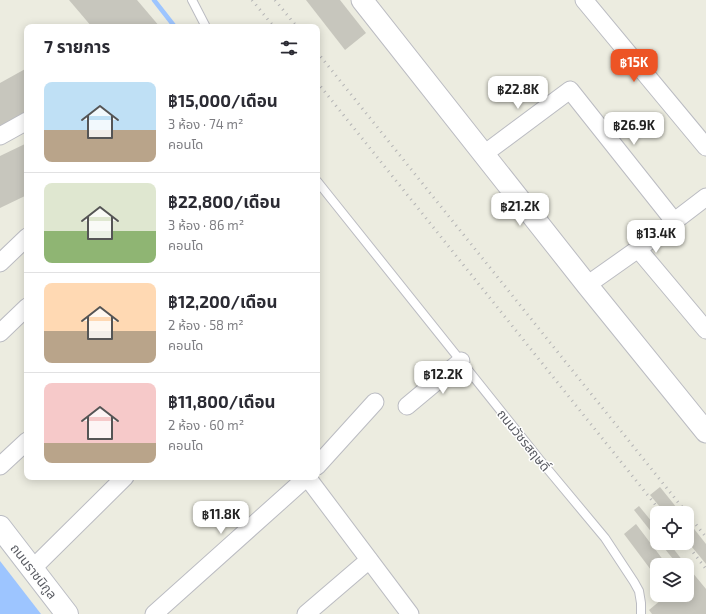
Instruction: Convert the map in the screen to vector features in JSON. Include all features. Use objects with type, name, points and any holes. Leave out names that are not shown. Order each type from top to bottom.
[{"type":"main road","name":"ถนนราชนิกูล","points":[[0,528],[67,614]]},
{"type":"street","points":[[362,0],[587,285],[706,432]]},
{"type":"street","points":[[584,0],[706,147]]},
{"type":"street","points":[[484,154],[570,90],[674,221]]},
{"type":"street","points":[[0,136],[24,123]]},
{"type":"street","points":[[587,285],[706,197]]},
{"type":"street","points":[[0,263],[24,240]]},
{"type":"street","points":[[638,248],[706,330]]},
{"type":"street","points":[[0,333],[24,310]]},
{"type":"street","points":[[407,406],[461,361]]},
{"type":"street","points":[[320,463],[375,402]]},
{"type":"street","points":[[0,466],[24,444]]},
{"type":"street","points":[[32,569],[123,480]]},
{"type":"street","points":[[154,614],[304,480]]},
{"type":"street","points":[[309,480],[410,614]]},
{"type":"street","points":[[306,614],[369,560]]},
{"type":"lane","points":[[192,0],[204,24]]},
{"type":"lane","name":"ถนนวัชรสฤษดิ์","points":[[320,185],[540,460],[605,538],[639,591],[641,614]]},
{"type":"water","points":[[0,561],[41,614],[0,614]]},
{"type":"building","points":[[69,0],[137,0],[157,24],[89,24]]},
{"type":"building","points":[[306,0],[340,0],[366,33],[345,50]]},
{"type":"building","points":[[24,70],[24,114],[0,126],[0,83]]},
{"type":"building","points":[[24,144],[24,196],[0,208],[0,156]]},
{"type":"building","points":[[660,487],[675,506],[659,506],[650,495]]},
{"type":"building","points":[[639,506],[650,519],[650,530],[634,510]]},
{"type":"building","points":[[636,524],[650,543],[650,550],[656,550],[662,558],[650,558],[650,569],[624,534]]},
{"type":"building","points":[[694,529],[706,544],[706,564],[694,549]]},
{"type":"building","points":[[666,550],[674,550],[681,558],[672,558]]},
{"type":"building","points":[[694,574],[706,589],[706,614],[652,614],[649,610],[659,602],[694,602]]},
{"type":"waterway","points":[[154,0],[173,24]]},
{"type":"railway","points":[[252,0],[272,24]]},
{"type":"railway","points":[[275,0],[295,24]]},
{"type":"railway","points":[[320,56],[706,537]]},
{"type":"railway","points":[[320,86],[656,506]]},
{"type":"railway","points":[[691,550],[706,569]]}]
